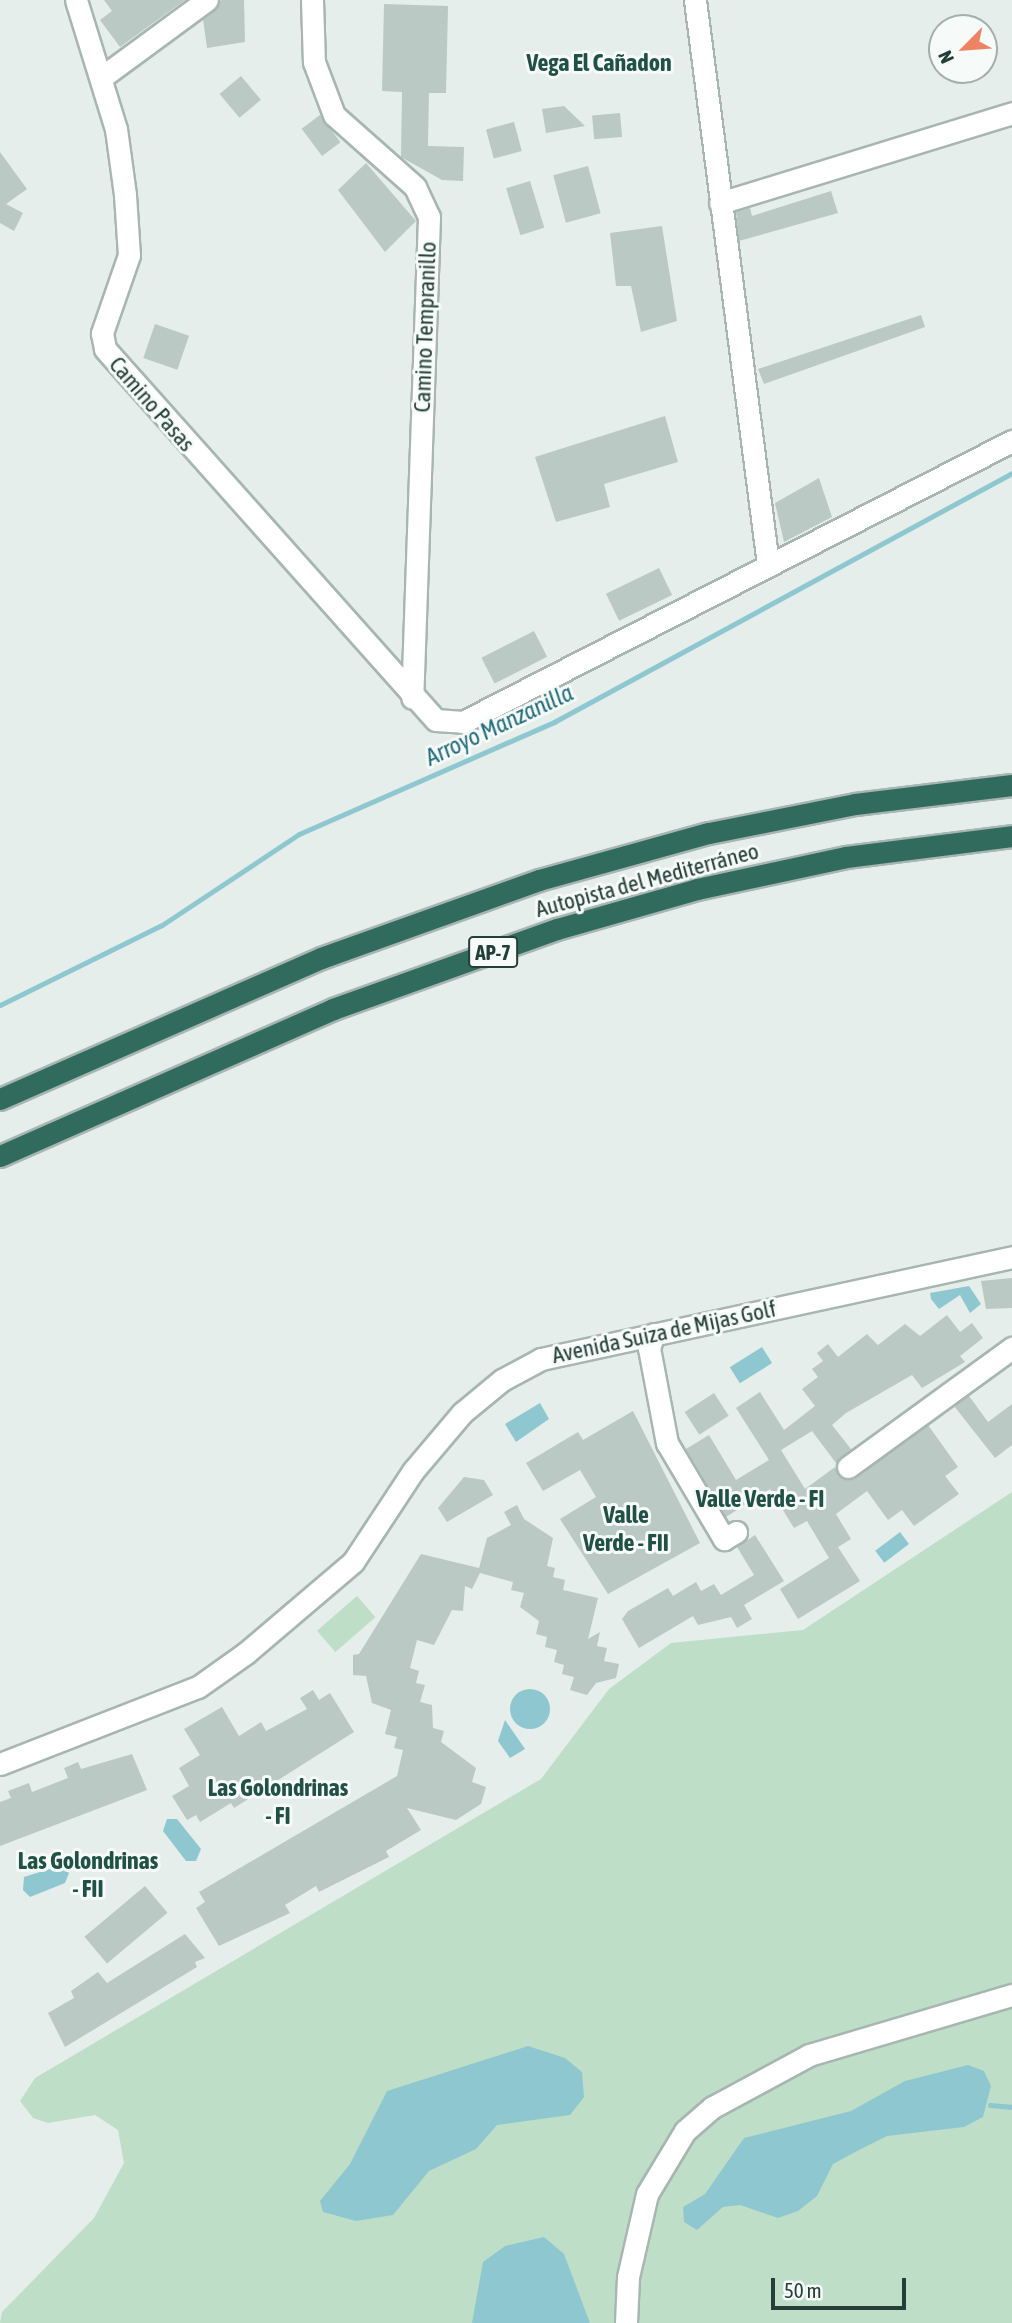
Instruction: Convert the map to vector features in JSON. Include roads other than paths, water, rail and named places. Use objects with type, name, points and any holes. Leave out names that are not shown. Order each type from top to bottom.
[{"type":"highway","name":"Autopista del Mediterráneo","points":[[0,1099],[321,957],[539,880],[709,833],[855,804],[1012,785]]},
{"type":"highway","name":"Autopista del Mediterráneo","points":[[0,1156],[333,1009],[557,929],[846,857],[1012,836]]},
{"type":"street","name":"Camino Pasas","points":[[76,0],[116,129],[129,255],[102,333],[105,349],[412,698],[436,720],[463,722],[768,564],[1012,442]]},
{"type":"street","points":[[102,77],[206,0]]},
{"type":"street","name":"Camino Tempranillo","points":[[312,0],[314,62],[334,115],[415,187],[429,217],[412,698]]},
{"type":"street","points":[[695,0],[768,564]]},
{"type":"street","points":[[720,202],[1012,113]]},
{"type":"street","name":"Avenida Suiza de Mijas Golf","points":[[0,1764],[198,1687],[246,1653],[353,1562],[440,1437],[502,1380],[541,1359],[1012,1257]]},
{"type":"street","points":[[654,1334],[649,1348],[667,1443],[724,1539],[736,1532]]},
{"type":"street","points":[[848,1467],[1012,1348]]},
{"type":"street","points":[[626,2323],[630,2264],[647,2194],[685,2131],[713,2107],[809,2055],[1012,1995]]},
{"type":"water","points":[[969,1286],[981,1304],[970,1313],[960,1295],[939,1309],[931,1299],[930,1293]]},
{"type":"water","points":[[762,1347],[772,1363],[740,1383],[730,1367]]},
{"type":"water","points":[[540,1403],[549,1419],[516,1442],[505,1424]]},
{"type":"water","points":[[900,1532],[909,1544],[884,1563],[875,1551]]},
{"type":"water","points":[[530,1689],[544,1695],[550,1709],[544,1723],[530,1729],[516,1723],[510,1709],[516,1695]]},
{"type":"water","points":[[505,1720],[525,1749],[510,1758],[498,1741]]},
{"type":"water","points":[[167,1819],[177,1819],[201,1849],[196,1861],[186,1861],[163,1831]]},
{"type":"water","points":[[59,1866],[69,1873],[65,1883],[30,1897],[23,1890],[24,1877]]},
{"type":"water","points":[[528,2046],[565,2058],[582,2072],[584,2097],[570,2115],[497,2125],[476,2149],[429,2171],[393,2215],[356,2221],[323,2212],[320,2201],[350,2164],[387,2091]]},
{"type":"water","points":[[968,2065],[984,2071],[991,2086],[983,2117],[964,2127],[887,2136],[857,2151],[833,2164],[817,2196],[798,2211],[778,2218],[740,2205],[723,2207],[697,2230],[684,2222],[683,2207],[705,2194],[744,2138],[851,2111],[905,2081]]},
{"type":"water","points":[[544,2237],[564,2254],[590,2323],[472,2323],[483,2262],[505,2246]]},
{"type":"waterway","name":"Arroyo Manzanilla","points":[[0,1005],[162,925],[299,834],[554,722],[1012,473]]},
{"type":"waterway","points":[[990,2105],[1012,2107]]},
{"type":"district","name":"Vega El Cañadon","points":[[599,63]]},
{"type":"district","name":"Valle Verde - FI","points":[[760,1499]]},
{"type":"district","name":"Valle Verde - FII","points":[[626,1529]]},
{"type":"district","name":"Las Golondrinas - FI","points":[[278,1802]]},
{"type":"district","name":"Las Golondrinas - FII","points":[[88,1875]]}]
